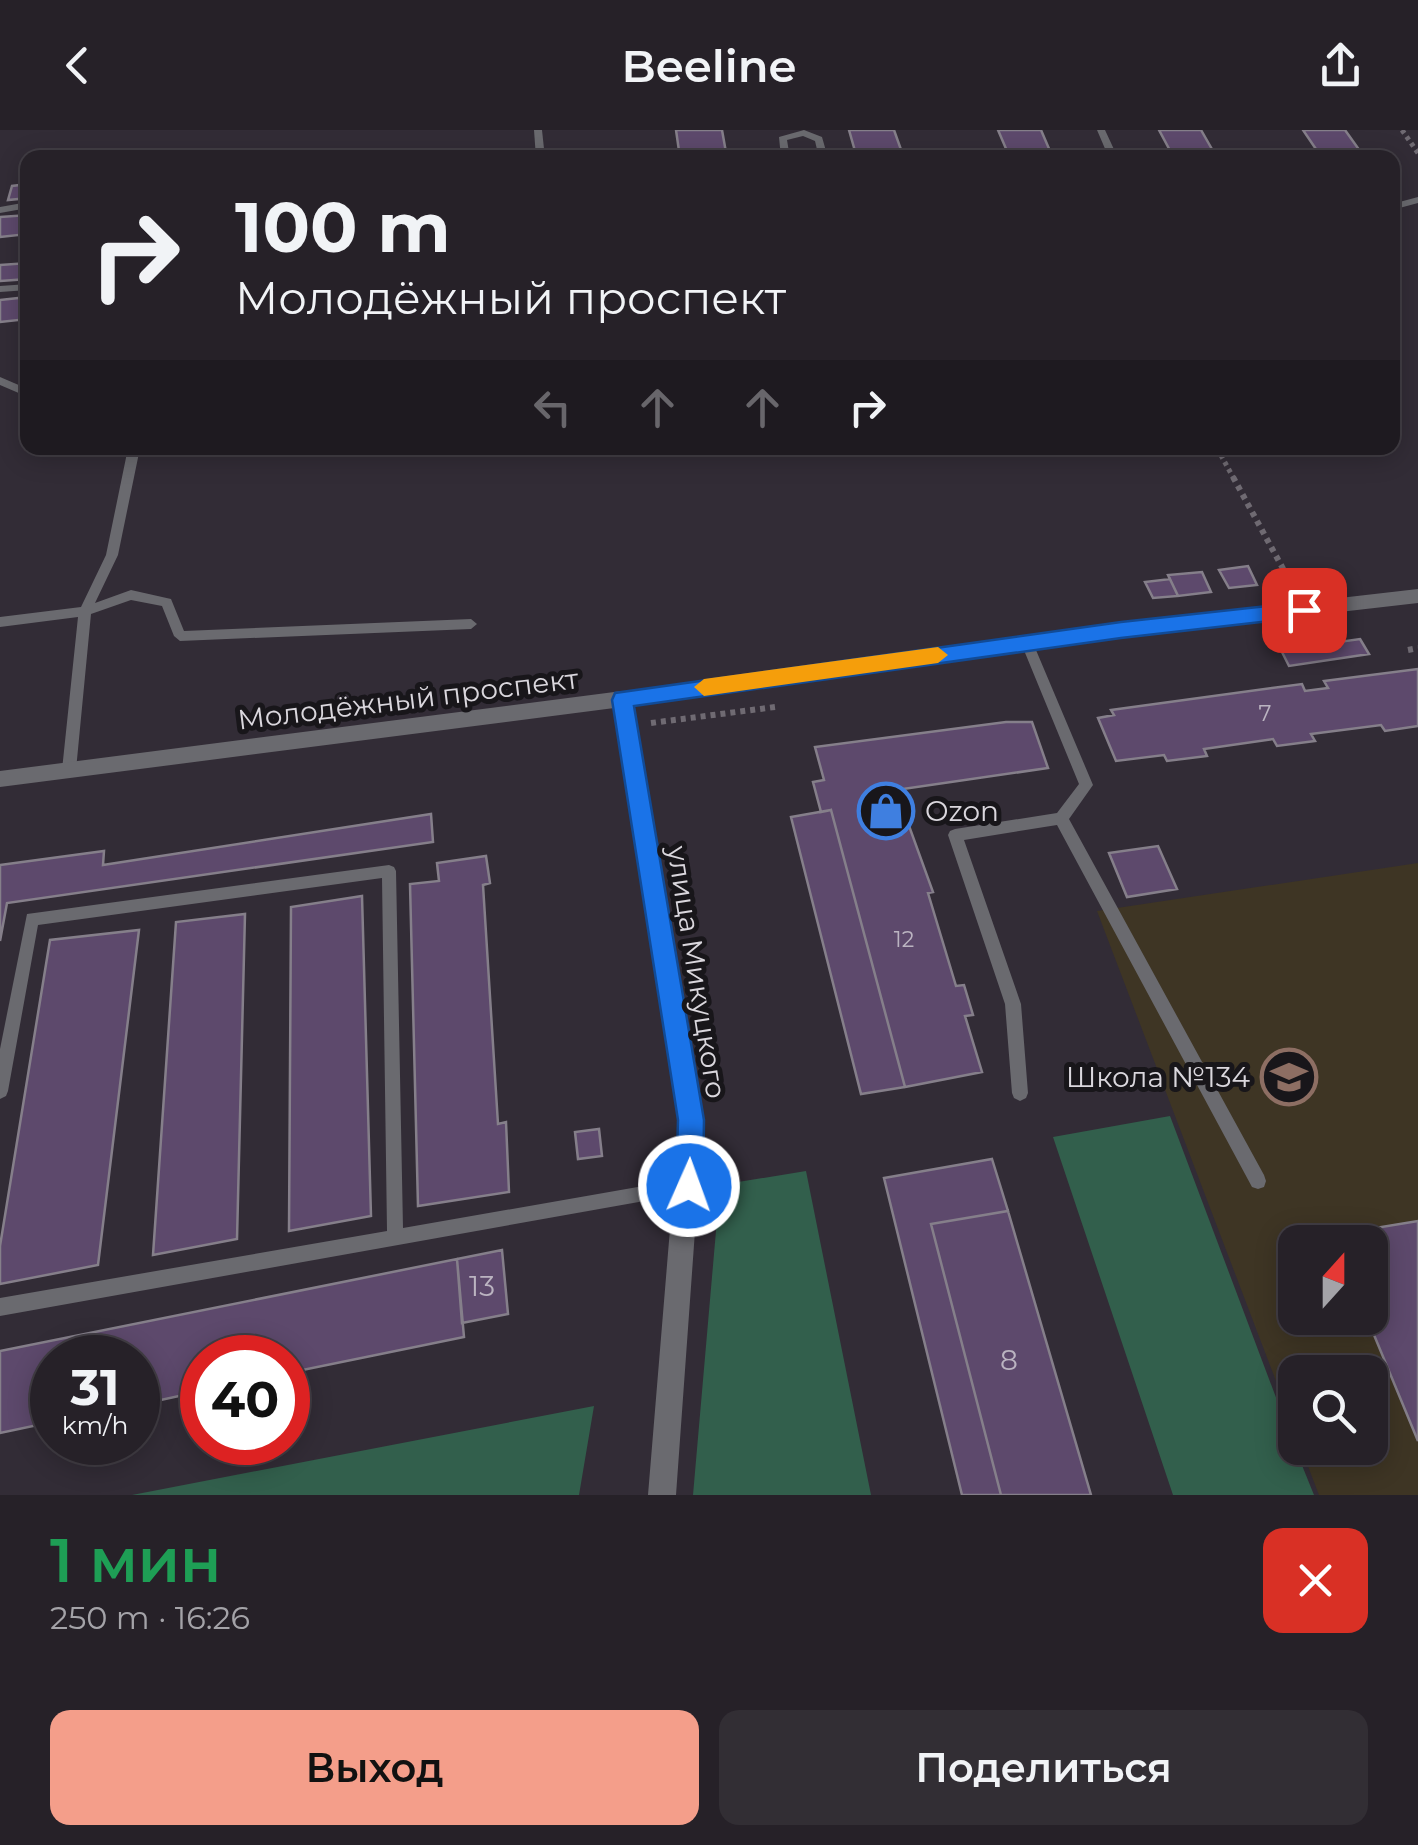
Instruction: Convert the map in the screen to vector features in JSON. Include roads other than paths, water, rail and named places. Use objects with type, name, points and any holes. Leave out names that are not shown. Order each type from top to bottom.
[{"type":"street","name":"Молодёжный проспект","points":[[0,779],[622,700],[1027,643],[1418,596]]},
{"type":"street","name":"улица Микуцкого","points":[[622,700],[691,1120],[689,1186],[662,1495]]},
{"type":"lane","points":[[784,150],[782,139],[804,133],[819,138],[822,150]]},
{"type":"lane","points":[[69,770],[85,610],[112,555],[133,455]]},
{"type":"lane","points":[[0,622],[85,610],[131,595],[167,602],[180,636],[471,624]]},
{"type":"lane","points":[[1020,1092],[1013,1004],[955,835],[1061,818],[1086,786],[1027,643]]},
{"type":"lane","points":[[1061,818],[1258,1181]]},
{"type":"lane","points":[[0,1091],[32,919],[389,871],[396,1238]]},
{"type":"lane","points":[[0,1307],[689,1186]]},
{"type":"place","name":"Ozon","points":[[886,811]]},
{"type":"place","name":"Школа №134","points":[[1289,1077]]}]
